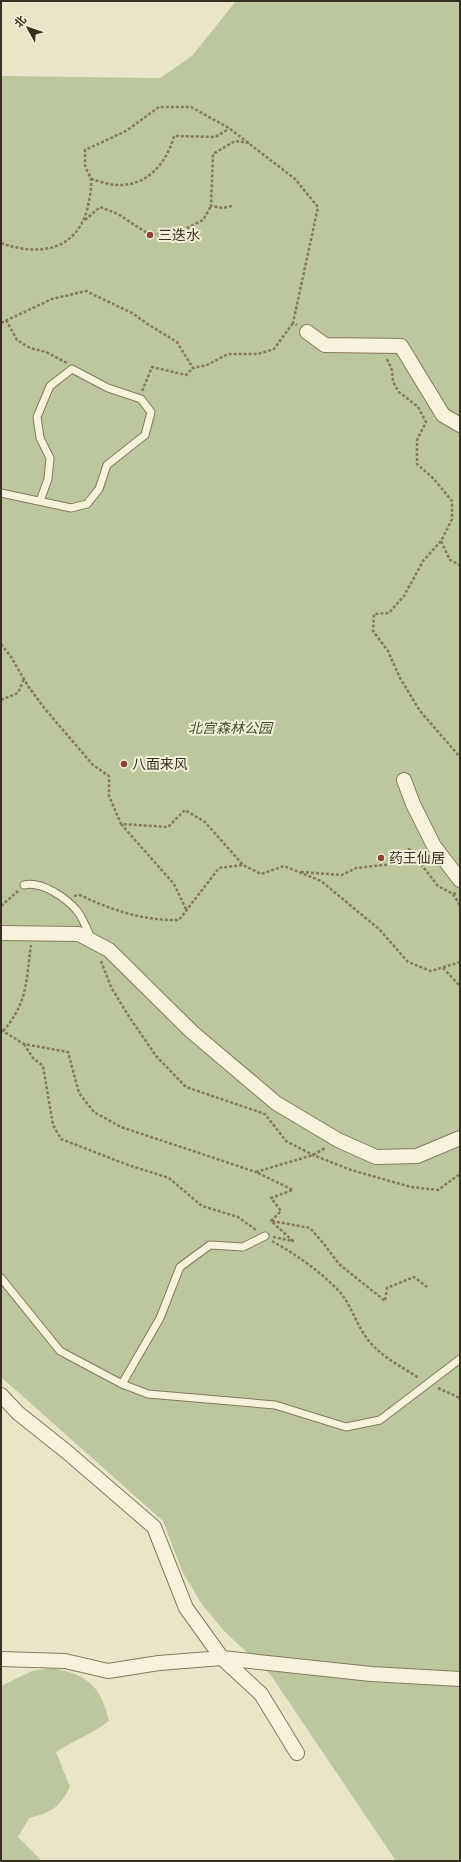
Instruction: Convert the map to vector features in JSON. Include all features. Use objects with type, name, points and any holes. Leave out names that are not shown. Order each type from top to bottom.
[{"type":"street","points":[[307,332],[324,345],[401,346],[443,416],[460,425]]},
{"type":"street","points":[[404,780],[434,846],[460,880]]},
{"type":"street","points":[[1,933],[79,934],[109,950],[192,1032],[276,1103],[338,1140],[376,1157],[417,1156],[460,1138]]},
{"type":"street","points":[[1,1395],[18,1413],[68,1452],[154,1527],[186,1608],[222,1658],[261,1694],[297,1753]]},
{"type":"street","points":[[1,1659],[65,1661],[108,1671],[159,1663],[222,1658],[371,1674],[460,1679]]},
{"type":"lane","points":[[1,493],[71,508],[87,504],[99,490],[108,465],[145,435],[151,412],[141,399],[108,388],[72,369],[50,386],[37,417],[40,438],[50,458],[48,479],[40,501]]},
{"type":"lane","points":[[24,885],[33,883],[62,897],[78,912],[93,941]]},
{"type":"lane","points":[[122,1384],[160,1318],[180,1267],[210,1245],[243,1248],[265,1236]]},
{"type":"lane","points":[[1,1278],[60,1351],[122,1384],[148,1394],[275,1405],[346,1427],[380,1420],[460,1359]]},
{"type":"path","points":[[84,221],[89,200],[91,179],[86,165],[85,150],[126,131],[159,108],[191,107],[229,128],[295,179],[318,207],[293,324],[274,349],[258,354],[228,354],[208,364],[194,368],[186,375],[152,367],[142,388],[141,399]]},
{"type":"path","points":[[91,179],[117,186],[137,184],[150,176],[162,162],[170,151],[174,136],[215,137],[229,128]]},
{"type":"path","points":[[1,243],[41,251],[72,238],[84,221],[100,207],[118,214],[150,235],[181,231],[203,220],[211,206],[213,154],[235,141],[249,144]]},
{"type":"path","points":[[211,206],[223,208],[232,206]]},
{"type":"path","points":[[1,323],[52,299],[86,292],[132,313],[177,342],[194,368]]},
{"type":"path","points":[[6,320],[18,340],[30,348],[46,352],[66,363],[72,369]]},
{"type":"path","points":[[293,324],[307,332]]},
{"type":"path","points":[[380,346],[392,370],[394,382],[399,392],[418,407],[426,422],[417,440],[417,464],[434,479],[452,501],[452,519],[441,541],[423,561],[404,596],[389,613],[374,614],[373,631],[388,652],[400,678],[420,711],[460,757]]},
{"type":"path","points":[[441,541],[450,560],[460,565]]},
{"type":"path","points":[[1,644],[45,709],[93,765],[109,776],[109,796],[121,824],[174,884],[187,911]]},
{"type":"path","points":[[1,700],[18,693],[24,679]]},
{"type":"path","points":[[121,824],[168,826],[185,810],[204,822],[243,865],[261,874],[284,866],[321,881],[379,929],[408,962],[431,971],[460,962]]},
{"type":"path","points":[[298,872],[342,874],[356,868],[393,864],[409,849],[438,886],[453,894],[460,905]]},
{"type":"path","points":[[62,897],[80,895],[118,912],[166,921],[179,920],[219,868],[243,865]]},
{"type":"path","points":[[1,906],[24,885]]},
{"type":"path","points":[[453,894],[460,892]]},
{"type":"path","points":[[32,933],[24,999],[14,1019],[2,1031],[24,1044],[68,1052],[79,1093],[94,1112],[121,1127],[256,1172],[293,1190],[271,1198],[281,1211],[271,1221]]},
{"type":"path","points":[[442,968],[460,986]]},
{"type":"path","points":[[24,1044],[33,1058],[43,1066],[53,1125],[61,1139],[128,1165],[169,1178],[202,1206],[238,1217],[301,1258],[337,1288],[349,1306],[366,1338],[396,1363],[428,1384],[460,1398]]},
{"type":"path","points":[[256,1172],[314,1156],[338,1140]]},
{"type":"path","points":[[265,1236],[294,1241],[271,1221]]},
{"type":"path","points":[[271,1221],[310,1228],[339,1264],[385,1301],[387,1288],[399,1282],[414,1277],[427,1287]]},
{"type":"green space","name":"北宫森林公园","points":[[236,1],[460,1],[460,1861],[396,1861],[270,1674],[224,1631],[201,1603],[182,1571],[163,1521],[1,1377],[1,76],[160,78],[192,56]]},
{"type":"green space","points":[[53,1668],[76,1675],[91,1684],[102,1699],[109,1721],[96,1730],[56,1752],[70,1787],[62,1800],[54,1808],[44,1814],[29,1818],[18,1837],[42,1861],[1,1861],[1,1686],[32,1671]]},
{"type":"place","name":"三迭水","points":[[150,235]]},
{"type":"place","name":"八面来风","points":[[124,764]]},
{"type":"place","name":"药王仙居","points":[[381,858]]}]
